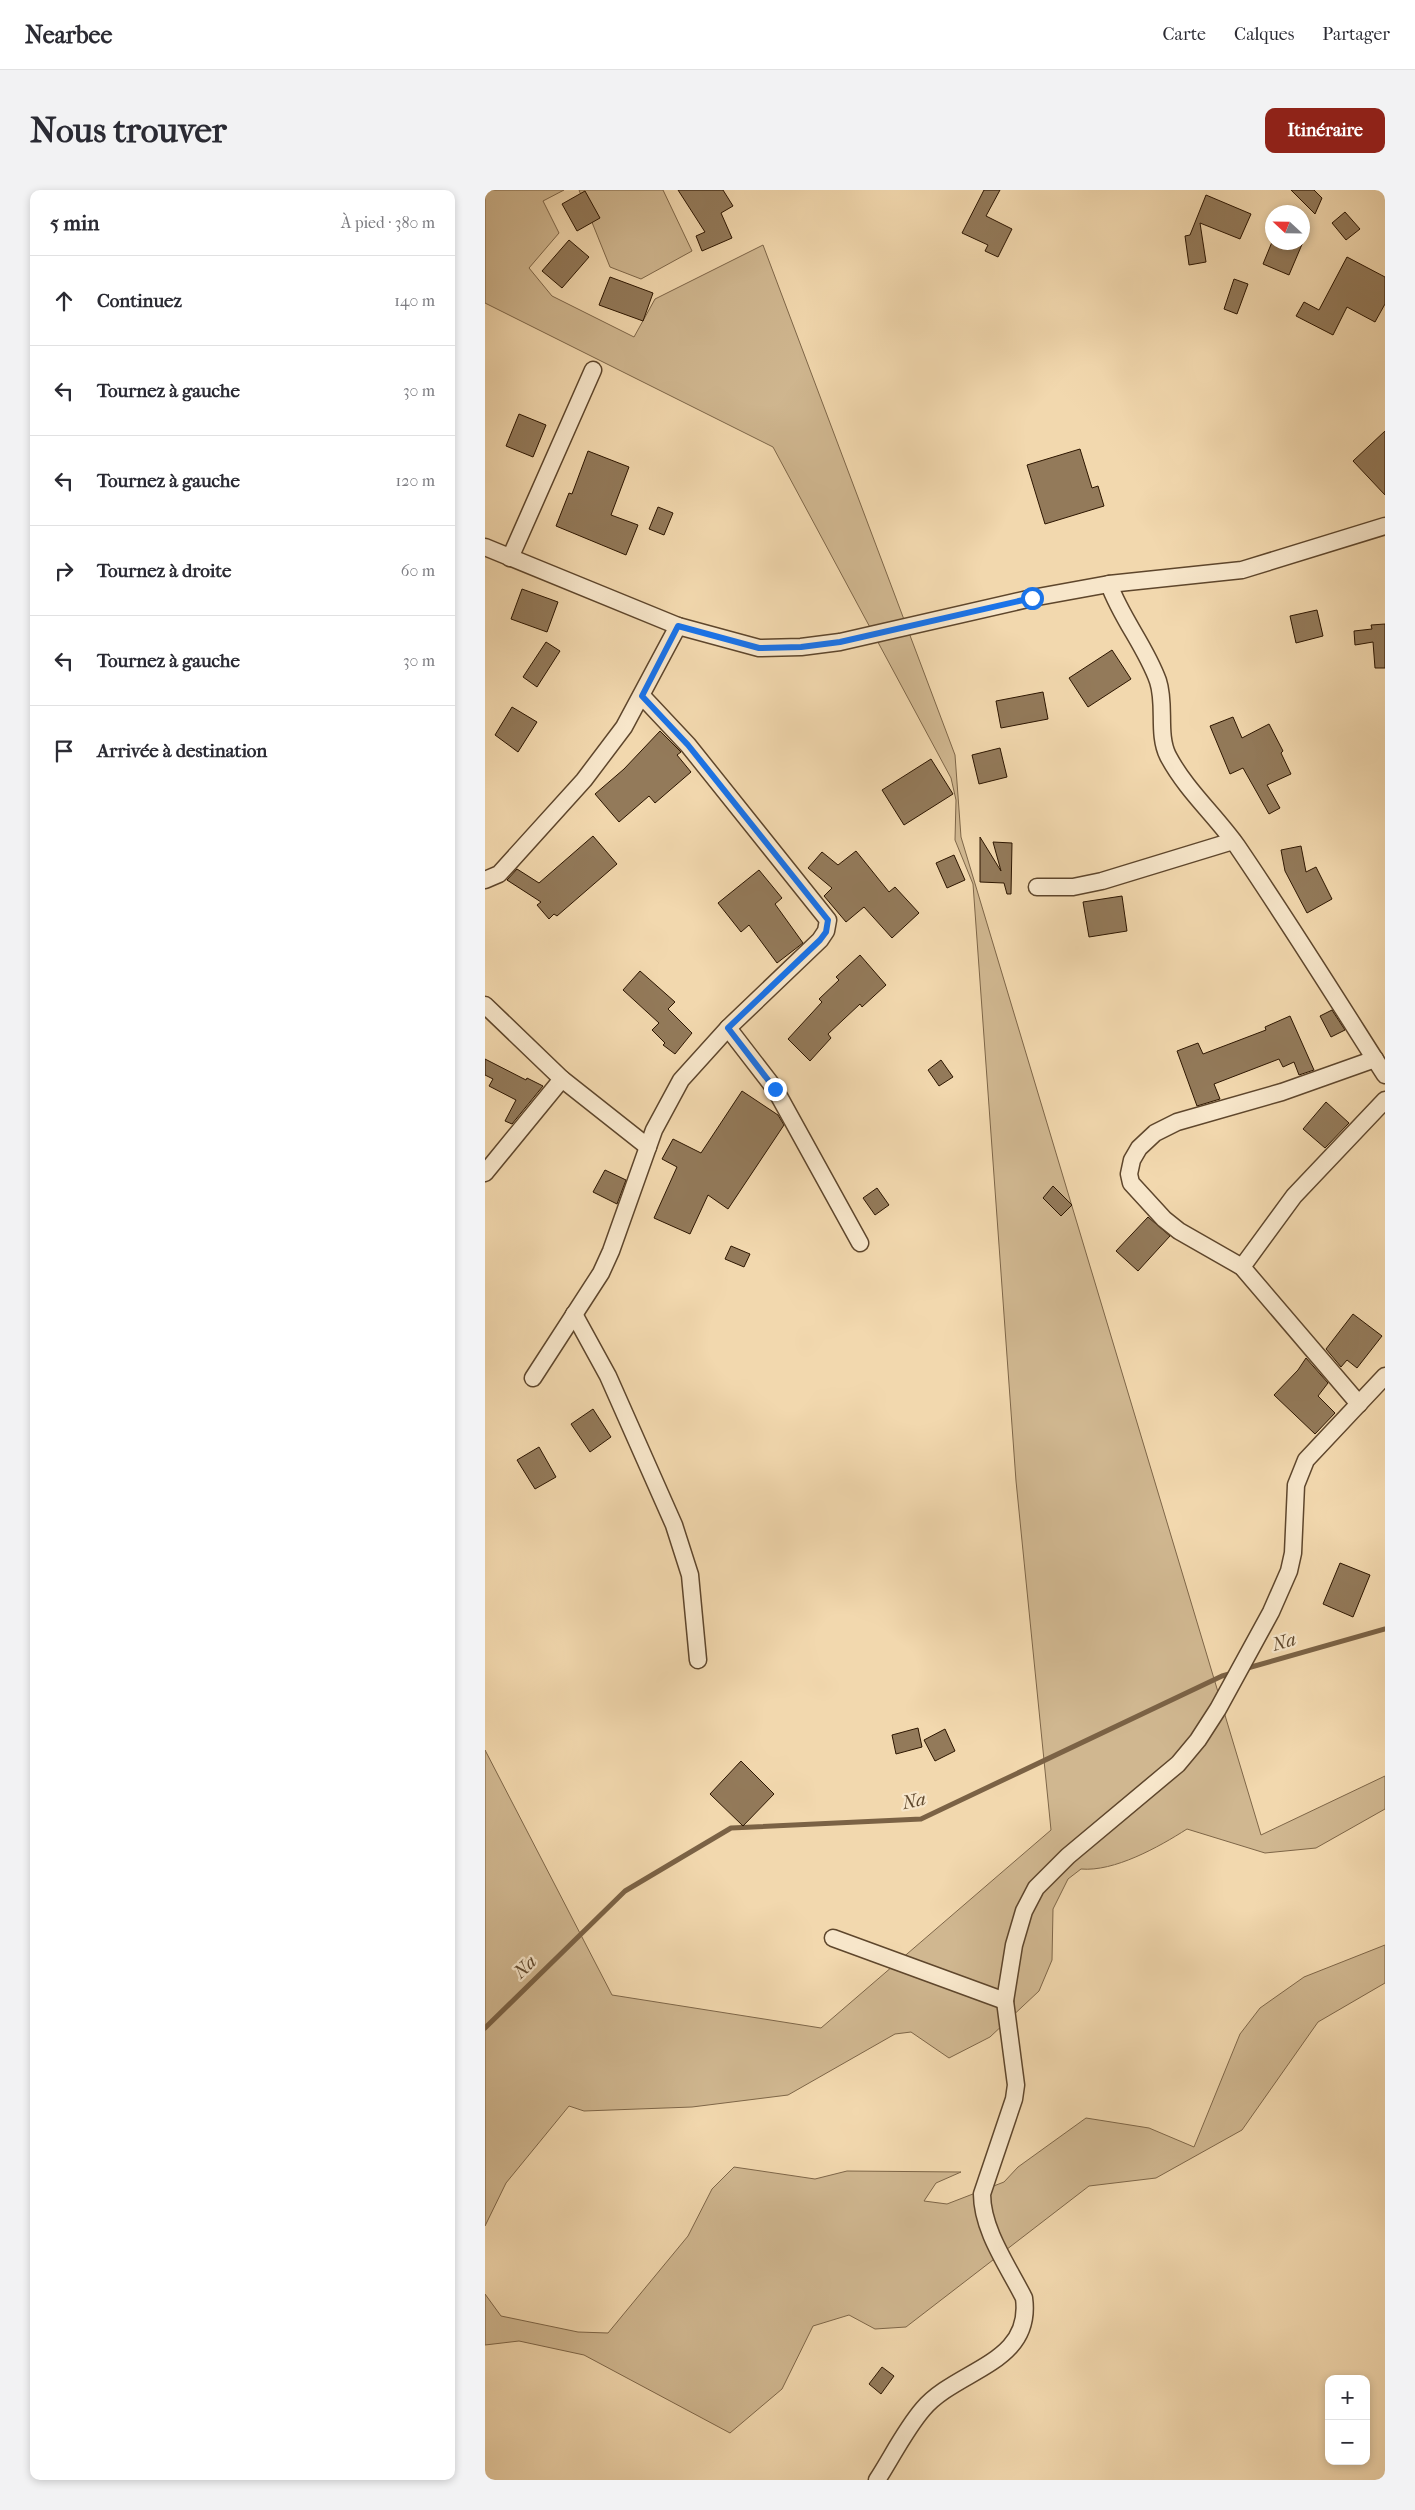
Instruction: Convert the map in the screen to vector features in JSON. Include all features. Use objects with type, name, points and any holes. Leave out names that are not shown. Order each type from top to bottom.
[{"type":"street","points":[[510,558],[593,370]]},
{"type":"street","points":[[485,547],[678,626],[759,648],[801,647],[840,642],[1109,584],[1242,570],[1385,526]]},
{"type":"street","points":[[1109,584],[1115,601],[1152,664],[1159,684],[1164,744],[1168,755],[1193,794],[1233,841],[1385,1075]]},
{"type":"street","points":[[485,880],[499,874],[584,780],[624,727],[678,626]]},
{"type":"street","points":[[533,1378],[601,1273],[611,1251],[648,1147],[665,1106],[681,1080],[728,1028],[820,940],[826,932],[828,920],[688,745],[642,696]]},
{"type":"street","points":[[1037,887],[1073,887],[1102,881],[1233,841]]},
{"type":"street","points":[[485,1005],[562,1080],[648,1147]]},
{"type":"street","points":[[728,1028],[775,1089],[860,1243]]},
{"type":"street","points":[[1359,1404],[1242,1267],[1179,1231],[1164,1219],[1131,1183],[1129,1174],[1132,1160],[1139,1148],[1155,1133],[1177,1122],[1282,1092],[1375,1059]]},
{"type":"street","points":[[485,1173],[562,1080]]},
{"type":"street","points":[[1242,1267],[1294,1196],[1385,1100]]},
{"type":"street","points":[[574,1314],[609,1376],[674,1525],[690,1575],[698,1660]]},
{"type":"street","points":[[877,2480],[922,2409],[937,2396],[1002,2355],[1014,2343],[1023,2328],[1024,2298],[982,2210],[982,2194],[1014,2099],[1016,2085],[1005,2001],[1013,1945],[1024,1911],[1037,1888],[1069,1856],[1178,1764],[1198,1740],[1218,1709],[1271,1612],[1289,1571],[1293,1553],[1296,1485],[1306,1460],[1385,1376]]},
{"type":"street","points":[[833,1938],[1005,2001]]},
{"type":"shaded area","points":[[485,190],[564,190],[543,201],[559,233],[529,268],[552,296],[634,337],[655,299],[763,245],[955,755],[961,837],[1261,1835],[1385,1776],[1385,1809],[1316,1848],[1265,1853],[1187,1829],[1136,1857],[1108,1867],[1081,1869],[1068,1879],[1053,1909],[1052,1960],[1039,1991],[990,2037],[949,2058],[911,2032],[895,2034],[788,2095],[692,2107],[584,2111],[569,2106],[506,2183],[485,2226],[485,1750],[612,1995],[821,2028],[1051,1830],[1016,1481],[973,884],[955,840],[956,800],[951,778],[773,447],[485,303]]},
{"type":"shaded area","points":[[579,190],[663,190],[692,251],[641,279],[610,267]]},
{"type":"shaded area","points":[[1385,1945],[1385,1983],[1318,2022],[1242,2130],[1156,2178],[1089,2186],[906,2327],[875,2329],[849,2315],[813,2326],[782,2389],[730,2433],[584,2355],[519,2341],[485,2345],[485,2294],[501,2316],[578,2332],[608,2333],[688,2236],[712,2189],[734,2167],[815,2179],[847,2171],[961,2172],[936,2183],[924,2201],[947,2204],[1004,2182],[1018,2167],[1086,2118],[1149,2128],[1194,2147],[1240,2034],[1260,2008],[1304,1977]]},
{"type":"building","points":[[678,190],[723,190],[733,206],[721,213],[732,238],[702,251],[696,236],[705,232]]},
{"type":"building","points":[[984,190],[1000,190],[986,216],[1012,229],[998,257],[985,251],[988,245],[962,233]]},
{"type":"building","points":[[1291,190],[1314,190],[1322,198],[1315,214],[1310,209],[1310,205],[1306,205]]},
{"type":"building","points":[[585,191],[600,218],[577,231],[562,204]]},
{"type":"building","points":[[1206,195],[1251,214],[1240,239],[1200,223],[1206,262],[1189,265],[1185,236],[1190,235]]},
{"type":"building","points":[[1345,212],[1360,229],[1346,240],[1332,223]]},
{"type":"building","points":[[569,240],[589,257],[562,288],[542,271]]},
{"type":"building","points":[[1269,250],[1300,250],[1289,275],[1263,264]]},
{"type":"building","points":[[1347,257],[1385,277],[1385,304],[1375,322],[1347,307],[1333,335],[1296,316],[1304,302],[1319,310]]},
{"type":"building","points":[[610,277],[653,293],[643,321],[599,305]]},
{"type":"building","points":[[1234,279],[1248,284],[1237,314],[1224,309]]},
{"type":"building","points":[[519,414],[546,425],[533,457],[506,446]]},
{"type":"building","points":[[1385,431],[1385,495],[1353,461]]},
{"type":"building","points":[[1080,449],[1092,488],[1098,486],[1104,506],[1045,524],[1027,465]]},
{"type":"building","points":[[588,451],[629,467],[611,515],[638,525],[626,555],[556,526],[569,493],[572,494]]},
{"type":"building","points":[[658,507],[673,513],[664,535],[649,529]]},
{"type":"building","points":[[522,589],[558,602],[547,632],[511,619]]},
{"type":"building","points":[[1317,610],[1323,636],[1296,643],[1290,616]]},
{"type":"building","points":[[1385,624],[1385,668],[1375,668],[1373,642],[1355,645],[1354,631],[1372,629],[1371,625]]},
{"type":"building","points":[[546,642],[560,651],[537,687],[523,677]]},
{"type":"building","points":[[1112,650],[1131,679],[1088,707],[1069,678]]},
{"type":"building","points":[[1043,692],[1048,719],[1001,728],[996,701]]},
{"type":"building","points":[[512,707],[537,722],[518,752],[495,735]]},
{"type":"building","points":[[1233,717],[1242,738],[1269,724],[1283,751],[1281,753],[1291,774],[1267,785],[1280,808],[1269,814],[1243,768],[1230,774],[1210,726]]},
{"type":"building","points":[[660,731],[681,752],[677,755],[691,772],[655,803],[649,796],[619,822],[595,794],[624,769]]},
{"type":"building","points":[[1000,748],[1007,777],[979,784],[972,755]]},
{"type":"building","points":[[931,759],[953,794],[904,825],[882,790]]},
{"type":"building","points":[[593,836],[617,864],[557,916],[554,914],[549,919],[537,905],[541,902],[507,880],[517,869],[539,883]]},
{"type":"building","points":[[980,837],[1001,871],[993,842],[1012,843],[1011,894],[1007,894],[1004,883],[980,882]]},
{"type":"building","points":[[1301,846],[1306,872],[1316,867],[1332,899],[1307,913],[1285,871],[1281,850]]},
{"type":"building","points":[[856,851],[889,892],[895,887],[919,913],[892,938],[864,907],[846,922],[824,896],[832,888],[808,868],[822,852],[838,865]]},
{"type":"building","points":[[954,855],[965,880],[947,888],[936,863]]},
{"type":"building","points":[[759,870],[782,898],[775,904],[803,943],[777,963],[749,925],[741,932],[718,903]]},
{"type":"building","points":[[1122,896],[1127,931],[1089,937],[1083,902]]},
{"type":"building","points":[[860,955],[886,985],[862,1007],[860,1004],[828,1034],[831,1038],[810,1061],[788,1039],[822,1002],[819,999],[839,980],[836,977]]},
{"type":"building","points":[[640,971],[675,1002],[668,1009],[692,1033],[675,1054],[663,1045],[665,1043],[652,1030],[659,1023],[623,990]]},
{"type":"building","points":[[1332,1010],[1345,1030],[1331,1037],[1320,1016]]},
{"type":"building","points":[[1290,1016],[1314,1070],[1299,1075],[1294,1062],[1283,1067],[1279,1059],[1214,1084],[1220,1099],[1197,1106],[1177,1051],[1198,1043],[1203,1054],[1266,1030],[1265,1027]]},
{"type":"building","points":[[485,1059],[526,1080],[527,1078],[543,1086],[512,1124],[505,1121],[516,1100],[489,1086],[493,1079],[485,1075]]},
{"type":"building","points":[[941,1060],[953,1077],[939,1086],[928,1070]]},
{"type":"building","points":[[742,1091],[778,1115],[784,1125],[728,1209],[708,1195],[690,1234],[654,1218],[677,1167],[662,1159],[673,1139],[701,1153]]},
{"type":"building","points":[[1326,1102],[1349,1123],[1325,1148],[1303,1129]]},
{"type":"building","points":[[605,1170],[626,1180],[617,1204],[593,1192]]},
{"type":"building","points":[[1053,1186],[1072,1205],[1061,1216],[1043,1198]]},
{"type":"building","points":[[877,1188],[889,1205],[875,1215],[863,1198]]},
{"type":"building","points":[[1148,1217],[1170,1236],[1138,1271],[1116,1251]]},
{"type":"building","points":[[731,1246],[750,1254],[744,1267],[725,1259]]},
{"type":"building","points":[[1353,1314],[1382,1336],[1357,1368],[1347,1360],[1341,1367],[1326,1349]]},
{"type":"building","points":[[1306,1358],[1328,1383],[1318,1396],[1335,1413],[1315,1434],[1274,1395],[1298,1370]]},
{"type":"building","points":[[593,1409],[611,1437],[590,1452],[571,1424]]},
{"type":"building","points":[[539,1447],[556,1477],[535,1489],[517,1460]]},
{"type":"building","points":[[1340,1563],[1370,1575],[1353,1617],[1323,1604]]},
{"type":"building","points":[[918,1728],[922,1747],[896,1754],[892,1735]]},
{"type":"building","points":[[945,1729],[955,1751],[935,1761],[924,1740]]},
{"type":"building","points":[[741,1761],[774,1794],[743,1826],[710,1794]]},
{"type":"building","points":[[882,2367],[894,2376],[881,2394],[869,2384]]},
{"type":"waterway","name":"Na","points":[[1244,1669],[1385,1629]]},
{"type":"waterway","name":"Na","points":[[485,2028],[625,1891],[731,1828],[921,1819],[1222,1676],[1233,1673]]},
{"type":"route","points":[[775,1089],[728,1028],[820,940],[826,932],[828,920],[688,745],[642,696],[678,626],[759,648],[801,647],[840,642],[1032,598]]}]
